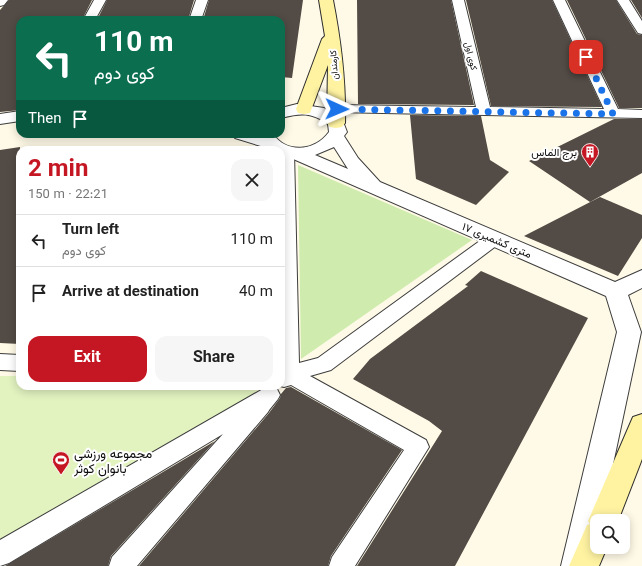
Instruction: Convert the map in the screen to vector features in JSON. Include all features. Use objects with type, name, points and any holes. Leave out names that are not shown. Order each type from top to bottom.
[{"type":"main road","name":"کارمندان","points":[[326,0],[332,31],[336,123]]},
{"type":"main road","name":"کارمندان","points":[[304,109],[332,31]]},
{"type":"main road","points":[[606,514],[642,425]]},
{"type":"main road","points":[[584,566],[590,552]]},
{"type":"street","points":[[92,16],[100,0]]},
{"type":"street","points":[[196,16],[202,0]]},
{"type":"street","name":"کوی اول","points":[[458,0],[484,111]]},
{"type":"street","points":[[559,0],[613,114]]},
{"type":"street","points":[[623,0],[642,30]]},
{"type":"street","points":[[285,111],[304,109],[323,113],[336,123],[351,161],[378,188]]},
{"type":"street","points":[[336,123],[484,111],[642,114]]},
{"type":"street","points":[[0,119],[16,117]]},
{"type":"street","points":[[285,277],[291,152],[320,149],[330,144],[336,123]]},
{"type":"street","name":"۱۷ متری کشمیری","points":[[266,138],[280,146]]},
{"type":"street","name":"۱۷ متری کشمیری","points":[[285,149],[616,291]]},
{"type":"street","points":[[285,380],[324,364],[494,239]]},
{"type":"street","points":[[576,566],[629,332],[616,291],[642,278]]},
{"type":"street","points":[[0,362],[16,363]]},
{"type":"street","points":[[285,384],[418,447],[341,566]]},
{"type":"street","points":[[0,554],[267,390]]},
{"type":"street","points":[[121,566],[273,390]]},
{"type":"green space","points":[[298,165],[472,240],[301,359]]},
{"type":"green space","name":"مجموعه ورزشی بانوان کوثر","points":[[0,376],[16,376],[16,390],[258,390],[245,404],[0,546]]},
{"type":"building","points":[[9,0],[92,0],[84,16],[16,16],[16,110],[0,112],[0,10]]},
{"type":"building","points":[[107,0],[194,0],[189,16],[99,16]]},
{"type":"building","points":[[209,0],[303,0],[292,78],[285,77],[285,16],[204,16]]},
{"type":"building","points":[[357,0],[451,0],[474,105],[358,104]]},
{"type":"building","points":[[466,0],[552,0],[602,107],[491,106]]},
{"type":"building","points":[[567,0],[616,0],[637,34],[642,35],[642,108],[619,108]]},
{"type":"building","points":[[631,0],[642,0],[642,18]]},
{"type":"building","points":[[410,115],[481,116],[490,160],[509,172],[476,205],[416,179]]},
{"type":"building","name":"برج الماس","points":[[614,119],[642,119],[642,173],[590,202],[529,161]]},
{"type":"building","points":[[16,148],[16,344],[0,343],[0,150]]},
{"type":"building","points":[[600,197],[642,215],[642,238],[618,276],[524,236]]},
{"type":"building","points":[[481,271],[588,318],[455,566],[357,566],[442,431],[429,421],[353,379],[370,359],[468,286],[465,285]]},
{"type":"building","points":[[291,387],[402,450],[331,556],[328,566],[139,566],[269,413],[286,388]]},
{"type":"building","points":[[215,441],[111,556],[108,566],[5,566]]},
{"type":"place","name":"برج الماس","points":[[590,167]]},
{"type":"place","name":"مجموعه ورزشی بانوان کوثر","points":[[61,475]]},
{"type":"route","points":[[337,109],[613,114],[586,57]]}]
